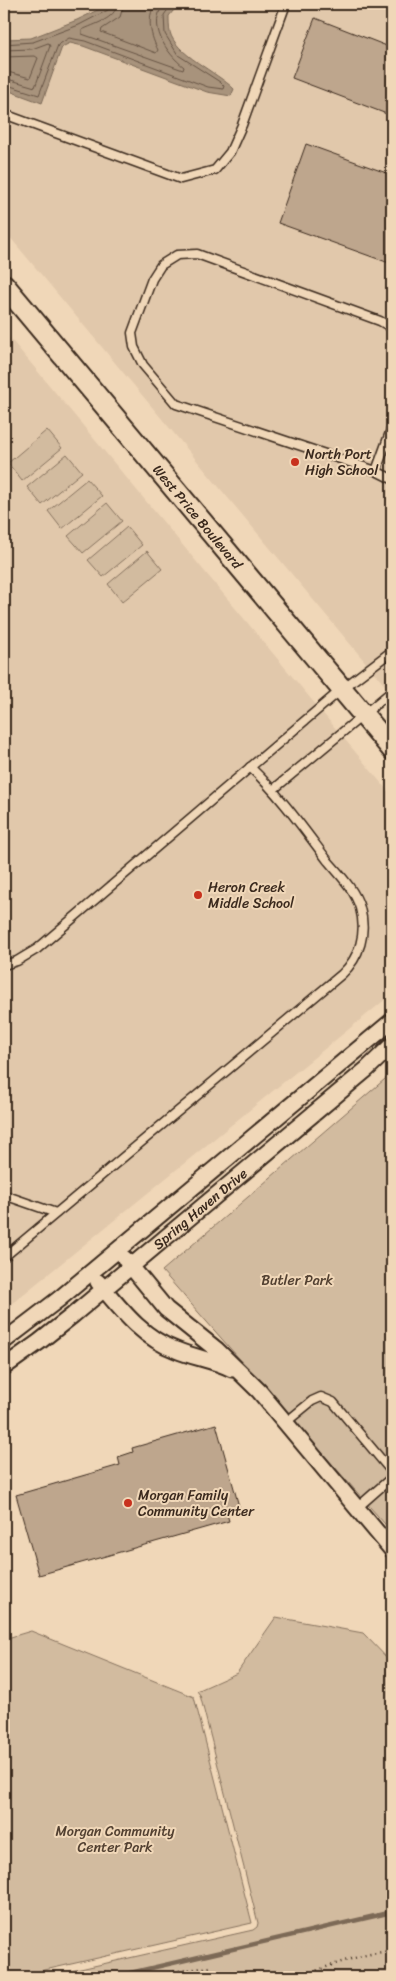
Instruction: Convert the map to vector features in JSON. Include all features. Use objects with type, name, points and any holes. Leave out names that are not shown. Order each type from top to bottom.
[{"type":"street","name":"West Price Boulevard","points":[[4,285],[392,749]]},
{"type":"street","name":"Spring Haven Drive","points":[[4,1341],[59,1299],[392,1021]]},
{"type":"street","name":"Spring Haven Drive","points":[[4,1367],[39,1342],[131,1267],[360,1075],[392,1045]]},
{"type":"street","points":[[117,1250],[166,1309],[217,1350],[259,1391],[392,1550]]},
{"type":"street","points":[[90,1273],[122,1310],[149,1336],[175,1350],[212,1360],[242,1374]]},
{"type":"lane","points":[[4,114],[181,179],[215,170],[230,152],[242,125],[286,4]]},
{"type":"lane","points":[[392,328],[380,321],[197,254],[177,255],[161,265],[152,279],[132,333],[134,347],[143,365],[176,404],[376,471],[392,479]]},
{"type":"lane","points":[[376,471],[392,427]]},
{"type":"lane","points":[[4,965],[17,961],[37,949],[342,689],[392,651]]},
{"type":"lane","points":[[274,789],[392,692]]},
{"type":"lane","points":[[4,1257],[351,966],[361,944],[363,920],[355,896],[274,789],[250,767]]},
{"type":"lane","points":[[4,1195],[56,1213]]},
{"type":"lane","points":[[285,1423],[312,1401],[321,1397],[333,1402],[391,1470],[390,1478],[357,1508]]},
{"type":"path","points":[[298,1977],[363,1957],[392,1951]]},
{"type":"path","points":[[166,1977],[171,1972],[210,1967],[216,1977]]},
{"type":"shaded area","name":"North Port High School","points":[[4,4],[392,4],[392,694],[4,230]]},
{"type":"shaded area","name":"Heron Creek Middle School","points":[[4,331],[392,796],[392,994],[4,1310]]},
{"type":"green space","points":[[47,430],[62,448],[22,481],[8,463]]},
{"type":"green space","points":[[67,454],[82,472],[42,505],[27,487]]},
{"type":"green space","points":[[87,479],[102,496],[62,529],[48,511]]},
{"type":"green space","points":[[107,503],[122,521],[83,553],[68,536]]},
{"type":"green space","points":[[127,527],[142,545],[103,577],[88,560]]},
{"type":"green space","points":[[147,551],[162,569],[122,602],[108,584]]},
{"type":"green space","name":"Butler Park","points":[[392,1073],[392,1532],[162,1271]]},
{"type":"green space","points":[[276,1617],[363,1633],[392,1663],[392,1977],[45,1977],[253,1930],[257,1927],[258,1923],[200,1695],[197,1691],[237,1673]]},
{"type":"green space","name":"Morgan Community Center Park","points":[[31,1631],[194,1697],[252,1923],[14,1977],[4,1977],[4,1639]]},
{"type":"water","points":[[110,4],[178,5],[169,16],[170,32],[173,40],[188,55],[234,89],[231,96],[207,92],[83,46],[70,43],[62,47],[42,103],[4,89],[4,39],[31,38],[77,20]]},
{"type":"building","points":[[315,18],[392,48],[392,116],[292,78]]},
{"type":"building","points":[[306,144],[392,175],[392,264],[278,223]]},
{"type":"building","name":"Morgan Family Community Center","points":[[216,1424],[240,1510],[227,1514],[229,1521],[39,1575],[16,1495],[120,1465],[118,1457],[133,1452],[132,1448]]},
{"type":"waterway","points":[[113,1977],[392,1912]]},
{"type":"place","name":"North Port High School","points":[[295,462]]},
{"type":"place","name":"Heron Creek Middle School","points":[[198,895]]},
{"type":"place","name":"Morgan Family Community Center","points":[[128,1503]]}]
